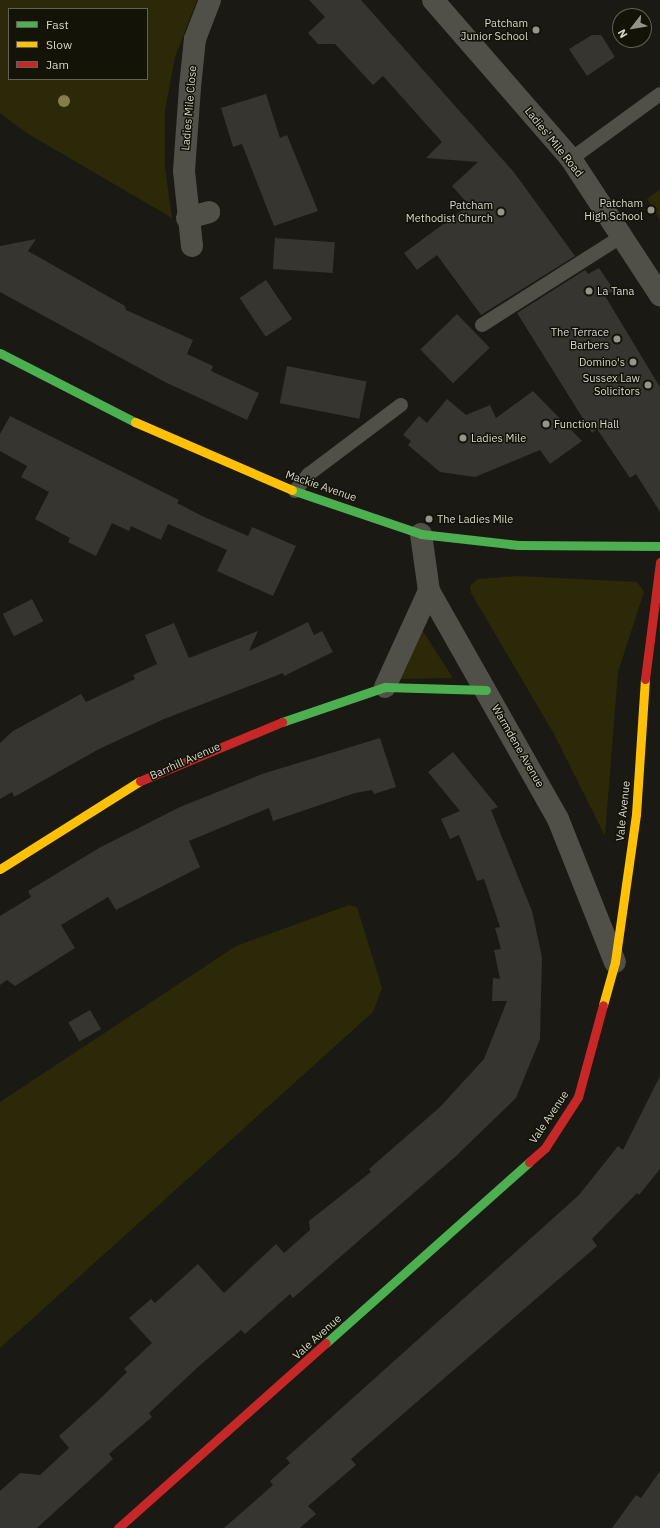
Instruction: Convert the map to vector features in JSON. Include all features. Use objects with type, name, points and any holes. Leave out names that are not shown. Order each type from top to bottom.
[{"type":"street","name":"Ladies Mile Close","points":[[192,246],[187,218],[184,171],[190,80],[195,39],[210,0]]},
{"type":"street","name":"Ladies' Mile Road","points":[[433,0],[571,159],[660,295]]},
{"type":"street","points":[[187,218],[209,212]]},
{"type":"street","name":"Mackie Avenue","points":[[0,352],[161,435],[295,491],[421,534],[518,546],[660,546]]},
{"type":"street","name":"Warmdene Avenue","points":[[421,534],[429,591],[558,818],[615,962]]},
{"type":"street","name":"Vale Avenue","points":[[118,1528],[545,1148],[578,1097],[615,962],[636,814],[645,677],[660,562]]},
{"type":"street","points":[[385,687],[429,591]]},
{"type":"street","name":"Barrhill Avenue","points":[[0,869],[137,782],[240,737],[385,687],[486,690]]},
{"type":"lane","points":[[571,159],[660,94]]},
{"type":"lane","points":[[482,325],[622,236]]},
{"type":"lane","points":[[295,491],[309,474],[401,405]]},
{"type":"shaded area","points":[[0,0],[197,0],[175,57],[165,111],[165,167],[172,218],[25,132],[0,113]]},
{"type":"shaded area","points":[[660,189],[660,220],[647,199]]},
{"type":"shaded area","points":[[518,576],[637,582],[644,592],[618,672],[605,836],[554,734],[471,593],[470,586],[478,579]]},
{"type":"shaded area","points":[[421,628],[453,678],[394,679]]},
{"type":"shaded area","points":[[349,905],[357,907],[382,988],[373,1012],[0,1348],[0,1102],[236,946]]},
{"type":"building","points":[[309,0],[361,0],[513,171],[575,256],[481,315],[437,255],[417,270],[404,253],[469,205],[452,186],[478,162],[426,158],[442,142],[383,76],[373,85],[335,44],[318,44],[308,33],[325,17]]},
{"type":"building","points":[[592,35],[601,35],[615,57],[587,76],[569,49]]},
{"type":"building","points":[[266,94],[280,138],[287,135],[318,211],[274,226],[242,144],[233,147],[221,108]]},
{"type":"building","points":[[275,238],[335,242],[333,273],[273,269]]},
{"type":"building","points":[[36,239],[28,251],[125,306],[126,310],[193,340],[187,354],[213,366],[211,371],[259,393],[247,420],[167,383],[0,292],[0,246]]},
{"type":"building","points":[[599,268],[614,290],[605,296],[660,387],[660,512],[636,474],[630,478],[597,429],[592,433],[517,313],[585,270],[588,274]]},
{"type":"building","points":[[266,280],[292,319],[266,337],[239,298]]},
{"type":"building","points":[[457,314],[490,348],[453,383],[420,349]]},
{"type":"building","points":[[287,366],[367,381],[359,419],[280,403]]},
{"type":"building","name":"Ladies Mile","points":[[533,391],[582,441],[550,464],[540,450],[475,477],[440,472],[408,445],[411,441],[403,435],[419,416],[427,423],[447,399],[466,415],[490,405],[496,418]]},
{"type":"building","points":[[10,416],[179,500],[177,503],[202,516],[248,536],[252,527],[296,546],[273,596],[217,571],[227,550],[168,524],[161,540],[131,526],[129,531],[112,523],[96,556],[68,542],[70,538],[35,519],[49,492],[21,477],[27,466],[0,451],[0,434]]},
{"type":"building","points":[[32,599],[43,621],[14,636],[3,614]]},
{"type":"building","points":[[308,622],[314,635],[322,631],[333,652],[284,676],[283,673],[164,719],[99,749],[14,797],[12,792],[0,799],[0,743],[13,731],[81,694],[86,702],[135,679],[133,675],[157,664],[145,635],[174,623],[189,658],[258,631],[249,651]]},
{"type":"building","points":[[380,738],[396,787],[374,794],[372,790],[355,793],[273,821],[269,808],[189,841],[200,867],[116,910],[108,897],[61,925],[75,948],[15,986],[7,980],[0,985],[0,916],[31,897],[28,891],[99,848],[180,807],[262,774]]},
{"type":"building","points":[[453,752],[498,807],[491,810],[532,911],[542,957],[540,1039],[516,1098],[455,1157],[293,1298],[290,1294],[245,1334],[241,1330],[198,1367],[149,1413],[152,1417],[109,1454],[113,1459],[37,1528],[0,1528],[0,1491],[20,1473],[40,1475],[69,1448],[59,1436],[127,1372],[124,1369],[152,1343],[129,1318],[151,1299],[155,1303],[198,1264],[224,1293],[276,1244],[284,1253],[310,1230],[309,1221],[371,1172],[369,1169],[440,1107],[484,1059],[507,1001],[492,1001],[493,978],[500,979],[494,950],[501,949],[495,928],[500,927],[484,879],[477,881],[459,835],[450,839],[441,819],[460,811],[428,772]]},
{"type":"building","points":[[90,1010],[101,1029],[79,1042],[68,1022]]},
{"type":"building","points":[[660,1076],[660,1169],[639,1195],[637,1193],[592,1239],[597,1246],[351,1459],[356,1465],[308,1506],[316,1514],[300,1528],[224,1528],[273,1485],[270,1481],[290,1463],[286,1458],[579,1195],[618,1146],[623,1150]]},
{"type":"building","points":[[660,1471],[660,1528],[612,1528],[636,1495],[641,1498]]},
{"type":"traffic: fast","points":[[0,353],[135,422]]},
{"type":"traffic: fast","points":[[292,490],[421,534],[518,545],[660,546]]},
{"type":"traffic: fast","points":[[282,722],[385,687],[486,690]]},
{"type":"traffic: fast","points":[[326,1343],[529,1162]]},
{"type":"traffic: slow","points":[[135,422],[292,490]]},
{"type":"traffic: slow","points":[[603,1005],[615,962],[636,814],[645,679]]},
{"type":"traffic: slow","points":[[0,869],[140,781]]},
{"type":"traffic: jam","points":[[645,679],[660,562]]},
{"type":"traffic: jam","points":[[140,781],[282,722]]},
{"type":"traffic: jam","points":[[529,1162],[545,1148],[578,1097],[603,1005]]},
{"type":"traffic: jam","points":[[118,1528],[326,1343]]},
{"type":"place","name":"Patcham Junior School","points":[[536,30]]},
{"type":"place","name":"Patcham High School","points":[[651,210]]},
{"type":"place","name":"Patcham Methodist Church","points":[[501,212]]},
{"type":"place","name":"La Tana","points":[[589,291]]},
{"type":"place","name":"The Terrace Barbers","points":[[617,339]]},
{"type":"place","name":"Domino's","points":[[633,362]]},
{"type":"place","name":"Sussex Law Solicitors","points":[[648,385]]},
{"type":"place","name":"Function Hall","points":[[546,424]]},
{"type":"place","name":"Ladies Mile","points":[[463,438]]},
{"type":"place","name":"The Ladies Mile","points":[[429,519]]}]
